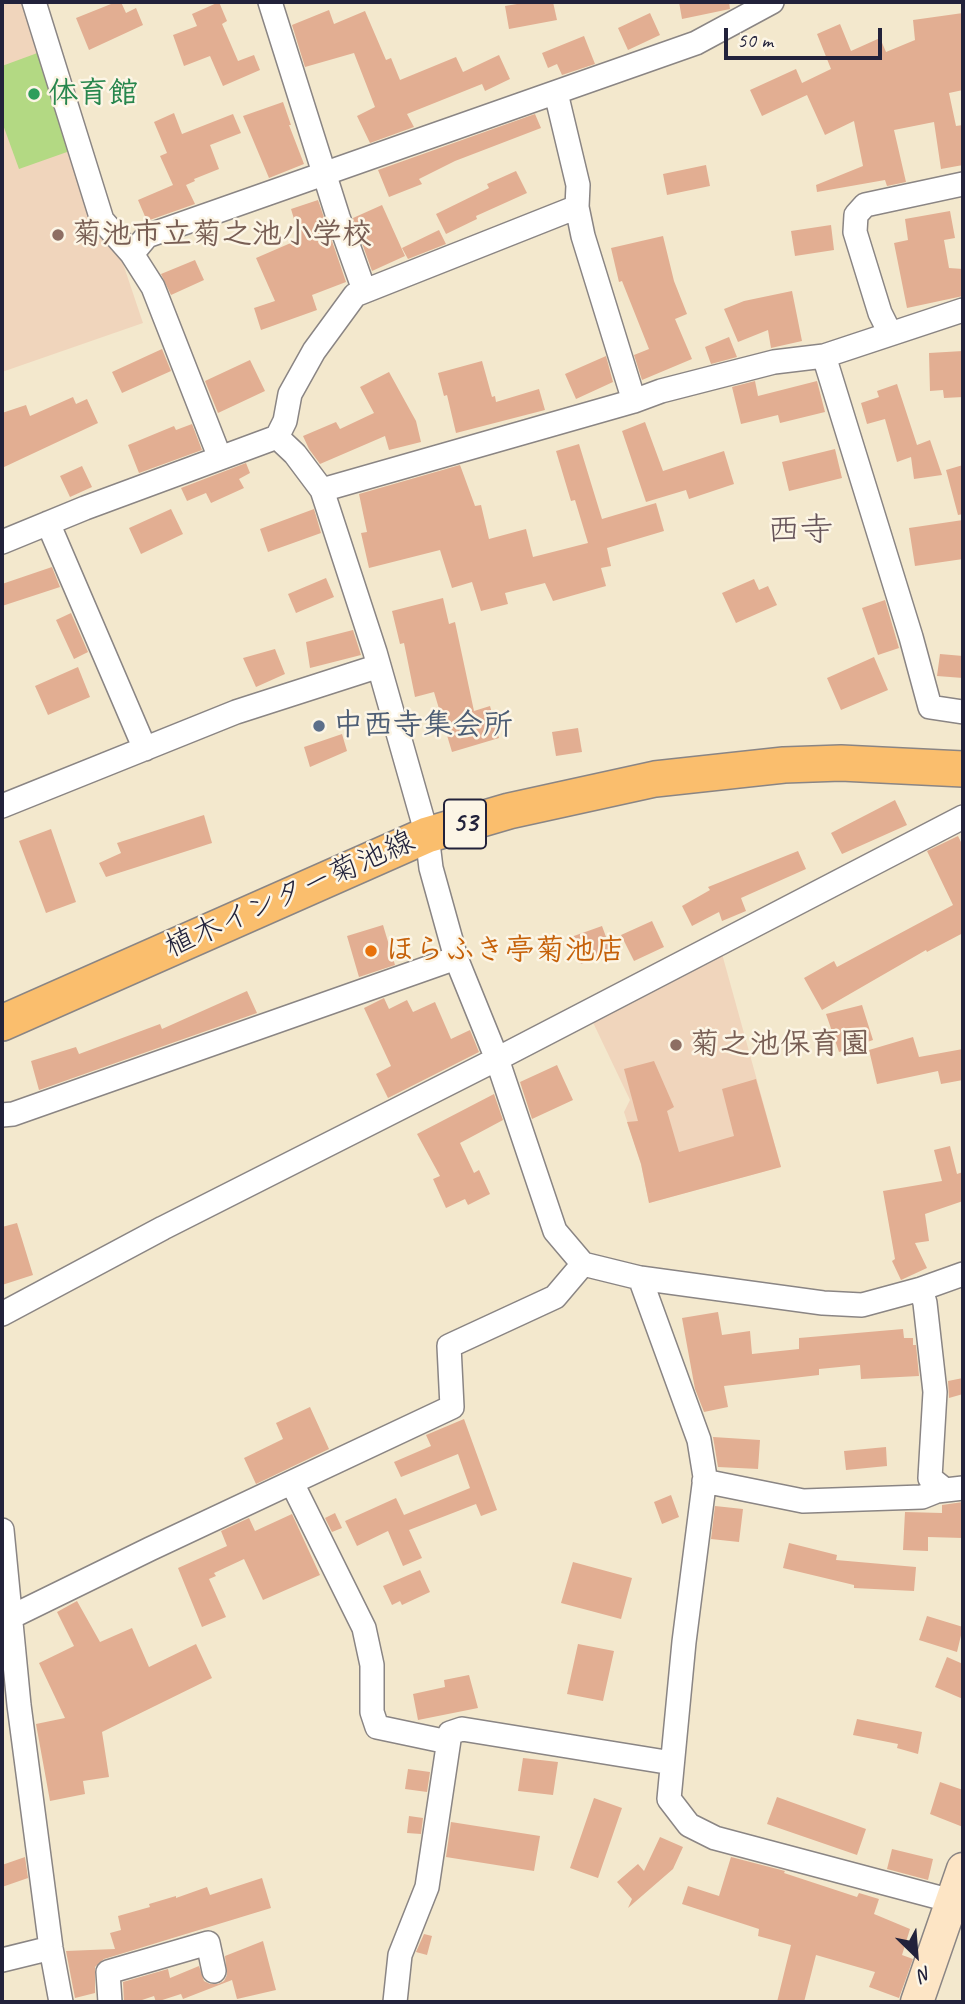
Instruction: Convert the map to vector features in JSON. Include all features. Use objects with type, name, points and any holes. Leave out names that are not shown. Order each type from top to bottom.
[{"type":"main road","name":"植木インター菊池線","points":[[2,1023],[427,835],[509,811],[655,779],[784,765],[841,763],[963,769]]},
{"type":"street","points":[[34,2],[102,220],[132,254],[153,287],[220,458]]},
{"type":"street","points":[[270,2],[364,289]]},
{"type":"street","points":[[132,254],[147,236],[696,43],[772,2]]},
{"type":"street","points":[[556,93],[578,185],[577,207],[583,236],[634,401]]},
{"type":"street","points":[[890,333],[880,313],[855,232],[856,215],[865,205],[963,184]]},
{"type":"street","points":[[2,542],[277,437],[285,421],[290,394],[314,351],[355,295],[364,289],[577,207]]},
{"type":"street","points":[[322,490],[662,391],[774,362],[824,356],[963,310]]},
{"type":"street","points":[[824,356],[930,707],[963,712]]},
{"type":"street","points":[[277,437],[295,454],[322,490],[379,666],[427,835],[431,868],[456,958],[497,1059],[555,1231],[583,1264],[640,1278],[823,1303],[862,1305],[963,1274]]},
{"type":"street","points":[[48,523],[145,749]]},
{"type":"street","points":[[2,806],[236,712],[379,666]]},
{"type":"street","points":[[2,1314],[163,1228],[497,1059],[963,817]]},
{"type":"street","points":[[2,1115],[13,1114],[456,958]]},
{"type":"street","points":[[11,1617],[452,1407],[449,1346],[555,1297],[583,1264]]},
{"type":"street","points":[[640,1278],[699,1440],[704,1481],[682,1655],[669,1799],[688,1825],[715,1838],[951,1901]]},
{"type":"street","points":[[920,1289],[925,1303],[935,1392],[930,1478],[954,1489]]},
{"type":"street","points":[[704,1481],[803,1501],[922,1497],[954,1489]]},
{"type":"street","points":[[292,1483],[364,1628],[372,1665],[372,1712],[377,1727],[448,1742]]},
{"type":"street","points":[[2,1530],[19,1705],[51,1948],[61,2002]]},
{"type":"street","points":[[395,2002],[400,1955],[427,1887],[450,1733],[462,1730],[672,1763]]},
{"type":"street","points":[[917,2002],[963,1869]]},
{"type":"street","points":[[110,2002],[108,1972],[208,1943],[214,1971]]},
{"type":"street","points":[[2,1960],[51,1948]]},
{"type":"shaded area","name":"菊池市立菊之池小学校","points":[[2,2],[35,2],[143,323],[2,372]]},
{"type":"shaded area","name":"菊之池保育園","points":[[719,943],[781,1167],[649,1203],[641,1164],[624,1112],[630,1100],[588,1012]]},
{"type":"green space","name":"体育館","points":[[51,48],[84,146],[19,169],[2,122],[2,66]]},
{"type":"building","points":[[121,2],[126,13],[136,8],[143,25],[89,50],[76,18]]},
{"type":"building","points":[[219,2],[227,21],[222,24],[238,61],[254,55],[260,70],[223,86],[210,56],[184,66],[173,35],[197,26],[192,14]]},
{"type":"building","points":[[553,2],[557,20],[509,29],[505,6]]},
{"type":"building","points":[[679,2],[729,2],[730,9],[682,19]]},
{"type":"building","points":[[329,10],[334,24],[365,11],[386,60],[391,58],[400,80],[456,57],[463,72],[499,55],[510,79],[485,91],[482,84],[407,114],[414,127],[370,143],[357,116],[375,107],[354,53],[305,67],[292,25]]},
{"type":"building","points":[[650,13],[660,35],[628,50],[618,28]]},
{"type":"building","points":[[963,13],[963,90],[949,93],[956,126],[963,125],[963,165],[941,169],[934,122],[894,130],[906,182],[887,186],[885,180],[817,192],[816,185],[863,166],[854,121],[825,135],[807,95],[762,116],[750,90],[796,69],[802,83],[831,69],[817,34],[840,24],[851,51],[880,38],[886,52],[915,40],[913,20]]},
{"type":"building","points":[[584,36],[595,64],[562,75],[557,64],[548,68],[542,53]]},
{"type":"building","points":[[283,102],[304,164],[269,178],[243,116]]},
{"type":"building","points":[[174,113],[182,134],[233,114],[241,133],[210,145],[219,169],[186,185],[195,204],[147,221],[138,200],[173,185],[160,156],[167,153],[154,122]]},
{"type":"building","points":[[535,114],[541,128],[455,161],[419,179],[422,184],[389,197],[378,170]]},
{"type":"building","points":[[706,165],[710,186],[667,195],[663,174]]},
{"type":"building","points":[[516,171],[527,193],[476,216],[477,219],[446,234],[436,214],[489,188],[487,184]]},
{"type":"building","points":[[318,200],[346,282],[312,295],[317,310],[261,330],[254,308],[275,301],[256,258],[300,239],[291,209]]},
{"type":"building","points":[[382,205],[405,256],[372,271],[353,218]]},
{"type":"building","points":[[950,211],[955,238],[944,240],[949,268],[963,269],[963,296],[907,308],[894,243],[908,240],[905,219]]},
{"type":"building","points":[[831,225],[834,250],[795,256],[791,231]]},
{"type":"building","points":[[439,230],[446,244],[408,259],[402,248]]},
{"type":"building","points":[[663,236],[674,281],[687,314],[675,319],[692,359],[642,380],[634,355],[649,349],[622,281],[619,282],[611,248]]},
{"type":"building","points":[[195,260],[204,280],[171,295],[161,274]]},
{"type":"building","points":[[792,291],[802,341],[771,348],[768,330],[738,342],[724,309],[744,301]]},
{"type":"building","points":[[729,337],[737,357],[711,364],[705,347]]},
{"type":"building","points":[[162,349],[171,371],[122,393],[112,372]]},
{"type":"building","points":[[963,351],[963,397],[944,398],[943,390],[930,391],[929,353]]},
{"type":"building","points":[[606,356],[613,382],[576,399],[565,374]]},
{"type":"building","points":[[250,360],[265,391],[218,413],[205,381]]},
{"type":"building","points":[[482,361],[492,397],[495,396],[496,402],[539,389],[545,410],[456,433],[447,395],[444,396],[438,373]]},
{"type":"building","points":[[389,372],[416,421],[421,442],[389,450],[385,436],[320,464],[303,436],[336,422],[340,429],[374,413],[360,387]]},
{"type":"building","points":[[755,381],[758,396],[817,381],[825,412],[780,423],[778,415],[741,424],[732,387]]},
{"type":"building","points":[[897,384],[917,445],[930,440],[942,475],[914,479],[911,457],[897,462],[885,419],[867,424],[861,403],[879,397],[877,391]]},
{"type":"building","points":[[73,397],[76,404],[87,399],[98,423],[2,468],[2,413],[26,405],[30,416]]},
{"type":"building","points":[[645,422],[663,471],[724,451],[734,484],[689,499],[686,490],[646,502],[622,431]]},
{"type":"building","points":[[192,424],[202,450],[139,473],[128,445],[174,426],[176,430]]},
{"type":"building","points":[[579,444],[602,519],[656,503],[664,531],[607,548],[611,566],[601,568],[606,586],[553,601],[545,583],[505,593],[508,604],[481,611],[472,582],[452,588],[440,550],[369,568],[361,533],[367,532],[359,494],[460,465],[475,506],[481,505],[489,539],[526,529],[533,557],[588,543],[575,500],[571,501],[556,451]]},
{"type":"building","points":[[835,449],[842,478],[789,491],[782,462]]},
{"type":"building","points":[[246,463],[250,473],[239,479],[244,488],[211,503],[206,493],[187,501],[181,488]]},
{"type":"building","points":[[963,465],[963,514],[958,515],[946,470]]},
{"type":"building","points":[[82,466],[92,487],[70,497],[60,476]]},
{"type":"building","points":[[171,509],[183,534],[141,554],[129,528]]},
{"type":"building","points":[[314,509],[321,533],[268,552],[260,529]]},
{"type":"building","points":[[963,520],[963,559],[915,566],[909,528]]},
{"type":"building","points":[[52,567],[60,587],[2,606],[2,584]]},
{"type":"building","points":[[326,578],[334,597],[296,613],[288,594]]},
{"type":"building","points":[[754,579],[759,590],[768,586],[777,605],[736,623],[722,593]]},
{"type":"building","points":[[443,598],[449,624],[455,622],[474,711],[490,706],[499,738],[452,752],[434,692],[415,697],[404,643],[400,644],[392,611]]},
{"type":"building","points":[[885,600],[899,648],[878,655],[862,608]]},
{"type":"building","points":[[71,613],[88,652],[74,659],[56,620]]},
{"type":"building","points":[[353,630],[361,655],[310,668],[306,642]]},
{"type":"building","points":[[275,649],[285,674],[256,687],[243,658]]},
{"type":"building","points":[[940,654],[963,656],[963,678],[937,676]]},
{"type":"building","points":[[874,657],[888,690],[841,710],[827,678]]},
{"type":"building","points":[[78,667],[90,697],[48,715],[35,686]]},
{"type":"building","points":[[578,728],[582,752],[556,756],[552,732]]},
{"type":"building","points":[[342,734],[347,751],[310,767],[304,747]]},
{"type":"building","points":[[895,800],[907,825],[842,854],[831,833]]},
{"type":"building","points":[[204,815],[212,843],[106,877],[99,863],[121,853],[117,843]]},
{"type":"building","points":[[51,829],[76,902],[46,913],[19,841]]},
{"type":"building","points":[[958,836],[963,846],[963,933],[927,952],[926,950],[822,1010],[804,978],[834,961],[837,967],[953,905],[927,851]]},
{"type":"building","points":[[798,851],[806,869],[741,898],[746,911],[722,921],[719,912],[692,926],[682,906],[710,890],[708,887]]},
{"type":"building","points":[[652,921],[664,947],[634,961],[621,935]]},
{"type":"building","name":"ほらふき亭菊池店","points":[[383,925],[395,965],[359,977],[347,936]]},
{"type":"building","points":[[602,926],[612,953],[581,964],[571,937]]},
{"type":"building","points":[[247,991],[257,1013],[39,1090],[31,1061],[76,1047],[79,1054],[160,1024],[162,1029]]},
{"type":"building","points":[[384,998],[389,1009],[407,1000],[413,1012],[435,1002],[451,1039],[470,1030],[479,1052],[388,1098],[376,1074],[391,1066],[364,1008]]},
{"type":"building","points":[[862,1005],[873,1040],[839,1052],[826,1014]]},
{"type":"building","points":[[913,1037],[919,1057],[963,1049],[963,1080],[941,1084],[938,1071],[877,1084],[869,1050]]},
{"type":"building","points":[[654,1061],[674,1107],[667,1111],[679,1152],[734,1136],[722,1089],[756,1079],[781,1167],[649,1203],[641,1164],[627,1122],[638,1121],[624,1069]]},
{"type":"building","points":[[557,1065],[573,1100],[532,1119],[520,1082]]},
{"type":"building","points":[[494,1094],[503,1120],[460,1143],[474,1173],[479,1170],[490,1194],[468,1205],[465,1199],[446,1208],[433,1179],[440,1176],[417,1134]]},
{"type":"building","points":[[950,1146],[957,1174],[963,1172],[963,1201],[925,1214],[929,1241],[915,1243],[927,1268],[901,1280],[892,1261],[895,1259],[883,1191],[942,1181],[934,1150]]},
{"type":"building","points":[[17,1223],[33,1275],[2,1285],[2,1227]]},
{"type":"building","points":[[718,1312],[722,1335],[750,1331],[752,1354],[799,1349],[799,1338],[903,1329],[904,1338],[913,1338],[913,1345],[916,1345],[919,1376],[861,1379],[860,1365],[819,1369],[819,1375],[724,1386],[728,1407],[704,1412],[695,1389],[682,1318]]},
{"type":"building","points":[[963,1378],[963,1394],[949,1398],[948,1381]]},
{"type":"building","points":[[310,1407],[329,1449],[256,1484],[244,1458],[283,1439],[276,1423]]},
{"type":"building","points":[[464,1419],[497,1510],[481,1516],[476,1504],[409,1530],[422,1558],[403,1566],[388,1531],[357,1546],[345,1521],[396,1498],[404,1515],[470,1488],[458,1454],[401,1477],[394,1462],[431,1446],[426,1435]]},
{"type":"building","points":[[713,1437],[760,1440],[758,1469],[718,1467]]},
{"type":"building","points":[[886,1447],[887,1466],[846,1470],[844,1451]]},
{"type":"building","points":[[671,1495],[679,1517],[662,1524],[654,1502]]},
{"type":"building","points":[[963,1502],[963,1538],[928,1537],[928,1551],[903,1550],[905,1512],[942,1513],[942,1505]]},
{"type":"building","points":[[715,1506],[743,1509],[739,1542],[711,1539]]},
{"type":"building","points":[[335,1513],[342,1528],[332,1532],[325,1518]]},
{"type":"building","points":[[292,1514],[320,1575],[263,1600],[244,1559],[214,1573],[216,1576],[209,1579],[226,1617],[202,1627],[178,1568],[227,1546],[221,1531],[249,1518],[255,1531]]},
{"type":"building","points":[[789,1543],[837,1555],[836,1560],[916,1567],[914,1591],[854,1588],[854,1585],[783,1568]]},
{"type":"building","points":[[573,1562],[632,1578],[621,1619],[561,1603]]},
{"type":"building","points":[[420,1570],[430,1592],[402,1605],[400,1601],[392,1605],[383,1586]]},
{"type":"building","points":[[77,1601],[100,1642],[132,1628],[149,1667],[196,1644],[212,1678],[102,1732],[109,1777],[83,1781],[85,1794],[50,1801],[36,1724],[65,1718],[39,1663],[74,1646],[57,1612]]},
{"type":"building","points":[[927,1616],[963,1627],[957,1652],[919,1640]]},
{"type":"building","points":[[578,1644],[614,1651],[603,1701],[567,1694]]},
{"type":"building","points":[[947,1657],[963,1664],[963,1699],[935,1687]]},
{"type":"building","points":[[469,1675],[478,1708],[418,1720],[413,1694],[445,1687],[444,1680]]},
{"type":"building","points":[[857,1719],[922,1732],[918,1754],[897,1748],[898,1744],[853,1735]]},
{"type":"building","points":[[523,1758],[558,1762],[553,1795],[518,1791]]},
{"type":"building","points":[[408,1769],[430,1772],[427,1792],[405,1789]]},
{"type":"building","points":[[940,1782],[963,1790],[963,1827],[930,1814]]},
{"type":"building","points":[[777,1797],[866,1829],[857,1855],[767,1824]]},
{"type":"building","points":[[594,1798],[622,1808],[598,1878],[570,1868]]},
{"type":"building","points":[[409,1816],[423,1818],[421,1834],[407,1833]]},
{"type":"building","points":[[451,1822],[540,1836],[534,1871],[446,1857]]},
{"type":"building","points":[[660,1837],[683,1847],[673,1869],[628,1908],[632,1899],[617,1882],[638,1864],[644,1871]]},
{"type":"building","points":[[892,1849],[933,1859],[928,1880],[887,1869]]},
{"type":"building","points":[[25,1857],[28,1878],[2,1887],[2,1865]]},
{"type":"building","points":[[731,1857],[785,1871],[784,1873],[857,1897],[859,1893],[879,1899],[874,1914],[910,1929],[902,1955],[913,1959],[899,1998],[869,1987],[875,1972],[816,1955],[804,2002],[777,2002],[791,1945],[758,1936],[759,1929],[682,1904],[688,1886],[719,1896]]},
{"type":"building","points":[[262,1878],[271,1908],[104,1959],[95,1967],[95,1993],[75,1998],[66,1951],[115,1949],[110,1933],[121,1930],[118,1916],[207,1887],[210,1895]]},
{"type":"building","points":[[424,1934],[432,1936],[427,1955],[416,1952]]},
{"type":"building","points":[[263,1941],[276,1990],[237,1999],[232,1980],[183,1999],[181,1994],[156,2002],[154,1996],[136,2002],[124,2002],[123,1982],[168,1969],[170,1978],[199,1966],[204,1981],[218,1984],[224,1981],[227,1975],[225,1956]]},
{"type":"place","name":"体育館","points":[[34,94]]},
{"type":"place","name":"菊池市立菊之池小学校","points":[[58,235]]},
{"type":"place","name":"中西寺集会所","points":[[319,726]]},
{"type":"place","name":"ほらふき亭菊池店","points":[[371,951]]},
{"type":"place","name":"菊之池保育園","points":[[676,1045]]},
{"type":"district","name":"西寺","points":[[800,531]]}]
